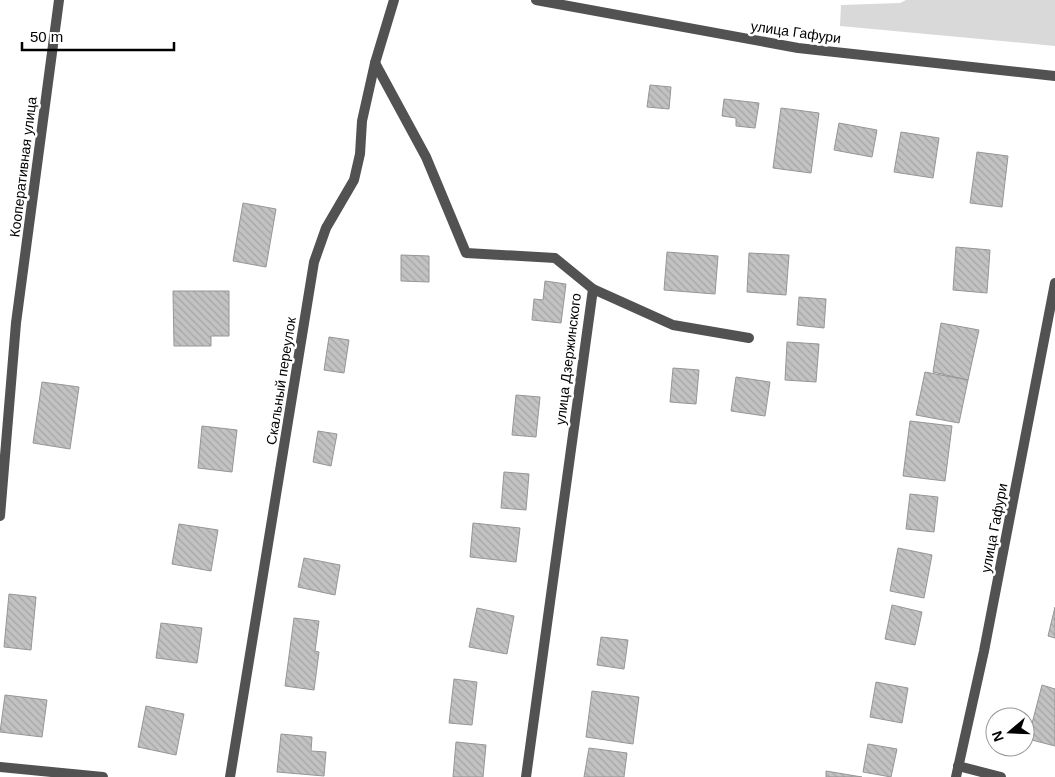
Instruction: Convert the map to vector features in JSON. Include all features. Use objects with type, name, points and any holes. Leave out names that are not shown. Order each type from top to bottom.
[{"type":"street","name":"Кооперативная улица","points":[[0,516],[16,323],[59,0]]},
{"type":"street","name":"Скальный переулок","points":[[230,777],[314,262],[326,228],[354,180],[360,154],[362,121],[375,63],[394,0]]},
{"type":"street","name":"улица Гафури","points":[[536,0],[798,48],[1055,76]]},
{"type":"street","name":"улица Дзержинского","points":[[375,63],[426,157],[466,253],[555,258],[593,289],[526,777]]},
{"type":"street","name":"улица Гафури","points":[[956,777],[984,651],[1055,283]]},
{"type":"street","points":[[593,289],[673,325],[749,338]]},
{"type":"street","points":[[958,766],[1001,777]]},
{"type":"street","points":[[0,767],[103,777]]},
{"type":"shaded area","points":[[906,0],[1055,0],[1055,46],[840,26],[841,5],[900,3]]},
{"type":"building","points":[[650,85],[671,87],[669,109],[647,107]]},
{"type":"building","points":[[724,99],[759,103],[755,128],[736,126],[736,118],[722,116]]},
{"type":"building","points":[[781,108],[819,113],[811,173],[773,168]]},
{"type":"building","points":[[839,123],[877,130],[872,157],[834,150]]},
{"type":"building","points":[[901,132],[939,138],[933,178],[894,172]]},
{"type":"building","points":[[977,152],[1008,156],[1002,207],[970,203]]},
{"type":"building","points":[[243,203],[276,209],[266,267],[233,261]]},
{"type":"building","points":[[956,247],[990,250],[987,293],[953,290]]},
{"type":"building","points":[[667,252],[718,256],[715,294],[664,290]]},
{"type":"building","points":[[749,253],[789,255],[786,295],[747,292]]},
{"type":"building","points":[[401,255],[429,256],[429,282],[401,281]]},
{"type":"building","points":[[545,281],[566,284],[561,323],[532,320],[534,299],[543,300]]},
{"type":"building","points":[[173,291],[229,291],[229,336],[211,336],[211,346],[174,346]]},
{"type":"building","points":[[799,297],[826,299],[824,328],[797,325]]},
{"type":"building","points":[[941,323],[979,330],[968,380],[933,372]]},
{"type":"building","points":[[329,337],[349,340],[344,373],[324,370]]},
{"type":"building","points":[[787,342],[819,344],[816,382],[785,380]]},
{"type":"building","points":[[673,368],[699,370],[696,404],[670,402]]},
{"type":"building","points":[[925,372],[968,380],[959,423],[916,415]]},
{"type":"building","points":[[736,377],[770,382],[765,416],[731,411]]},
{"type":"building","points":[[42,382],[79,387],[70,449],[33,443]]},
{"type":"building","points":[[516,395],[540,397],[536,437],[512,435]]},
{"type":"building","points":[[910,421],[952,426],[945,481],[903,476]]},
{"type":"building","points":[[202,426],[237,430],[232,472],[198,468]]},
{"type":"building","points":[[318,431],[337,434],[331,466],[313,462]]},
{"type":"building","points":[[504,472],[529,474],[526,510],[501,508]]},
{"type":"building","points":[[910,494],[938,497],[934,532],[906,529]]},
{"type":"building","points":[[473,523],[520,528],[516,562],[470,557]]},
{"type":"building","points":[[179,524],[218,530],[211,571],[172,564]]},
{"type":"building","points":[[898,548],[932,555],[924,598],[890,591]]},
{"type":"building","points":[[304,558],[340,565],[335,595],[298,587]]},
{"type":"building","points":[[9,594],[36,597],[31,650],[4,647]]},
{"type":"building","points":[[892,605],[922,612],[915,645],[885,639]]},
{"type":"building","points":[[1055,607],[1055,638],[1048,636]]},
{"type":"building","points":[[477,608],[514,616],[507,654],[469,647]]},
{"type":"building","points":[[294,618],[319,621],[315,651],[319,652],[314,690],[285,686]]},
{"type":"building","points":[[161,623],[202,628],[197,663],[156,658]]},
{"type":"building","points":[[601,637],[628,640],[624,669],[597,665]]},
{"type":"building","points":[[454,679],[477,682],[472,725],[449,723]]},
{"type":"building","points":[[876,682],[908,688],[902,723],[870,717]]},
{"type":"building","points":[[1042,685],[1055,689],[1055,746],[1035,741],[1035,712]]},
{"type":"building","points":[[592,691],[639,697],[633,744],[586,737]]},
{"type":"building","points":[[5,695],[47,700],[42,737],[0,732]]},
{"type":"building","points":[[146,706],[184,714],[176,755],[138,747]]},
{"type":"building","points":[[281,734],[312,737],[311,751],[326,752],[324,776],[277,772]]},
{"type":"building","points":[[456,742],[486,745],[483,777],[453,777]]},
{"type":"building","points":[[868,744],[897,749],[891,777],[863,772]]},
{"type":"building","points":[[589,748],[627,753],[624,777],[584,777]]},
{"type":"building","points":[[826,771],[862,777],[826,777]]}]
